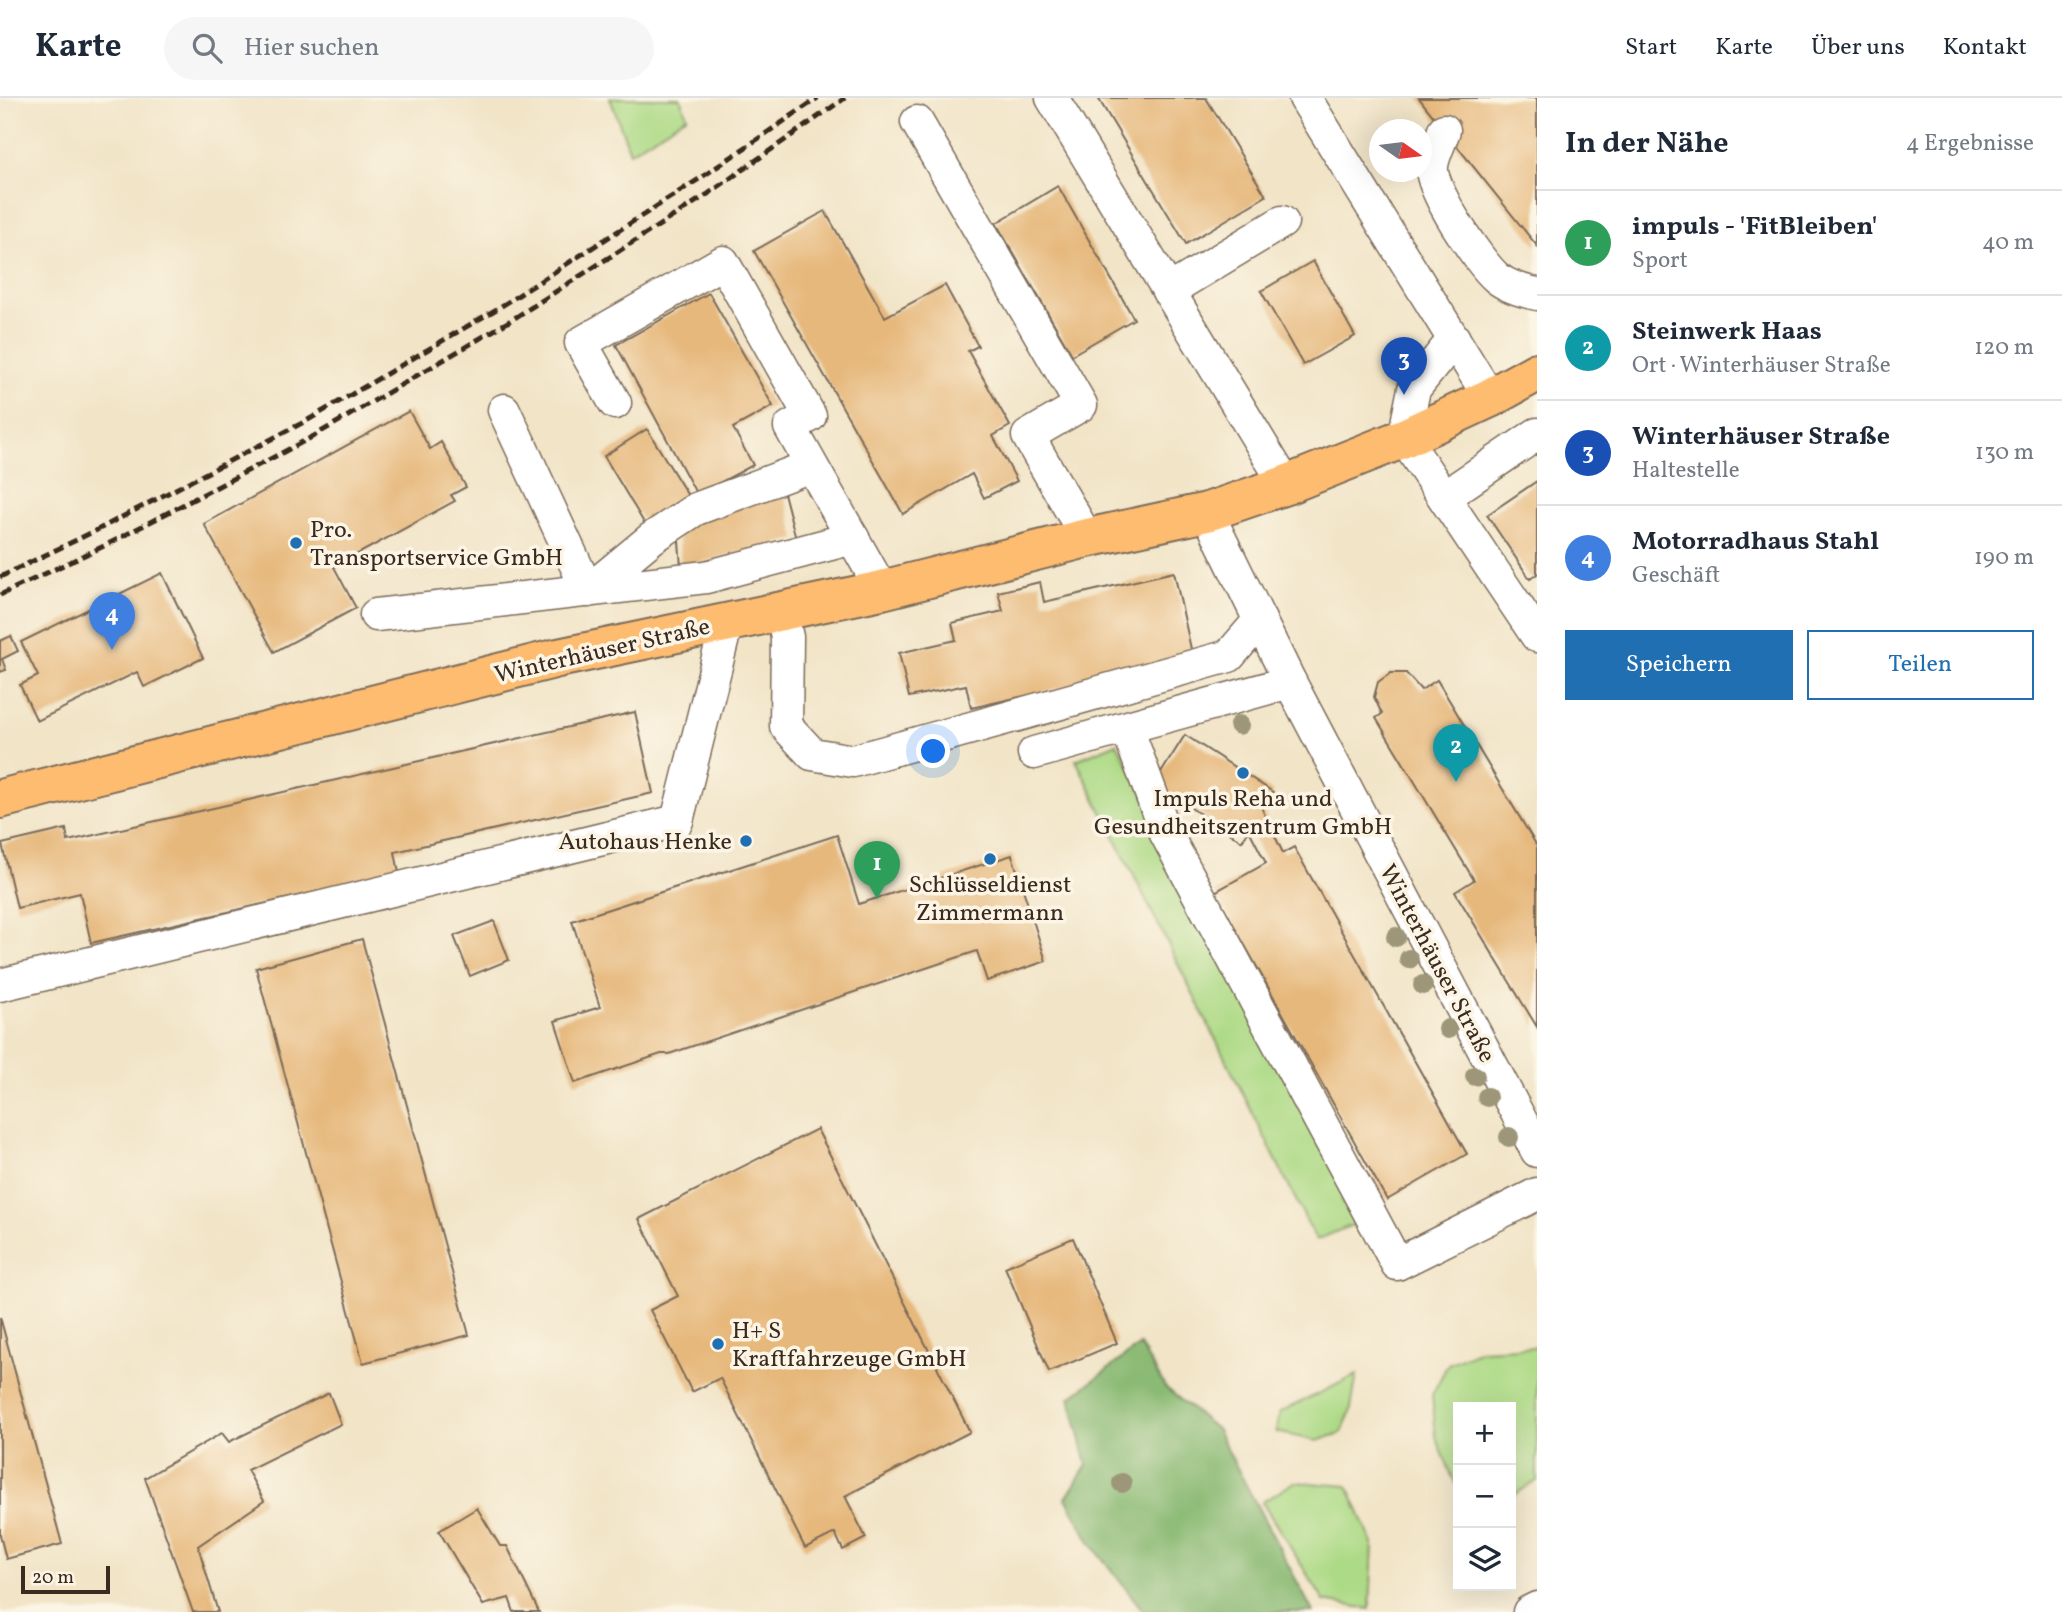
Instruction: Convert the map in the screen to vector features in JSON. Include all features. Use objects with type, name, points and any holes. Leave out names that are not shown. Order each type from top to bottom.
[{"type":"main road","name":"Winterhäuser Straße","points":[[0,799],[558,658],[882,590],[1087,538],[1207,512],[1286,485],[1404,438],[1490,398],[1537,372]]},
{"type":"street","points":[[1052,98],[1286,485]]},
{"type":"street","points":[[1305,98],[1490,398]]},
{"type":"street","points":[[918,122],[1081,405],[1028,436],[1087,538]]},
{"type":"street","points":[[1444,130],[1431,168],[1443,200],[1459,229],[1478,257],[1497,278],[1537,294]]},
{"type":"street","points":[[1168,291],[1282,222]]},
{"type":"street","points":[[615,403],[581,343],[723,262],[810,416],[790,427],[882,590]]},
{"type":"street","points":[[1454,339],[1413,389],[1404,438],[1534,625]]},
{"type":"street","points":[[504,410],[588,590]]},
{"type":"street","points":[[1444,498],[1537,434]]},
{"type":"street","points":[[588,590],[652,538],[695,509],[811,466]]},
{"type":"street","name":"Winterhäuser Straße","points":[[1207,512],[1290,682],[1537,1151]]},
{"type":"street","points":[[376,615],[706,577],[853,538]]},
{"type":"street","points":[[781,611],[787,637],[786,726],[811,754],[853,761],[1230,656],[1260,620]]},
{"type":"street","points":[[0,985],[677,821],[727,622]]},
{"type":"street","points":[[1034,753],[1290,682]]},
{"type":"street","points":[[1127,728],[1166,834],[1396,1264],[1537,1194]]},
{"type":"street","points":[[1529,1612],[1537,1608]]},
{"type":"green space","points":[[610,98],[680,98],[687,116],[630,152]]},
{"type":"green space","points":[[1117,743],[1365,1220],[1316,1240],[1076,760]]},
{"type":"green space","points":[[1140,1345],[1165,1387],[1217,1430],[1313,1612],[1144,1612],[1092,1545],[1066,1498],[1087,1465],[1070,1398]]},
{"type":"green space","points":[[1537,1347],[1537,1481],[1516,1493],[1516,1402],[1453,1402],[1453,1479],[1436,1437],[1432,1395],[1448,1364],[1480,1350]]},
{"type":"green space","points":[[1357,1375],[1350,1413],[1341,1433],[1317,1441],[1276,1432],[1280,1412]]},
{"type":"green space","points":[[1295,1482],[1348,1486],[1373,1544],[1370,1609],[1324,1601],[1262,1502]]},
{"type":"building","points":[[1098,98],[1206,98],[1266,196],[1186,244]]},
{"type":"building","points":[[1419,98],[1537,98],[1537,246],[1444,130]]},
{"type":"building","points":[[1058,186],[1134,319],[1072,355],[996,223]]},
{"type":"building","points":[[825,211],[885,317],[945,285],[978,346],[968,351],[1010,426],[993,436],[1017,481],[984,498],[972,474],[903,514],[754,251]]},
{"type":"building","points":[[1313,261],[1355,336],[1303,365],[1261,291]]},
{"type":"building","points":[[709,293],[773,406],[733,428],[753,465],[697,495],[616,345]]},
{"type":"building","name":"Pro. Transportservice GmbH","points":[[409,411],[430,449],[441,442],[466,487],[451,495],[455,501],[334,567],[356,608],[274,652],[204,524]]},
{"type":"building","points":[[647,429],[693,504],[649,531],[604,456]]},
{"type":"building","points":[[1537,481],[1537,574],[1530,579],[1487,515]]},
{"type":"building","points":[[784,493],[796,539],[681,567],[678,529],[698,515]]},
{"type":"building","points":[[1174,572],[1193,658],[971,708],[966,685],[909,697],[899,653],[956,640],[952,623],[1003,611],[998,592],[1040,582],[1044,602]]},
{"type":"building","points":[[162,573],[203,658],[144,687],[137,672],[37,721],[20,685],[38,676],[21,642]]},
{"type":"building","points":[[11,636],[18,651],[2,659],[6,670],[0,672],[0,641]]},
{"type":"building","points":[[1391,673],[1406,673],[1421,690],[1437,680],[1537,846],[1537,1027],[1455,892],[1474,880],[1376,718],[1382,714],[1374,697],[1378,682]]},
{"type":"building","points":[[635,712],[653,793],[395,852],[399,873],[91,943],[80,893],[17,908],[2,844],[66,829],[68,841]]},
{"type":"building","points":[[1185,735],[1273,792],[1262,809],[1283,853],[1294,847],[1467,1154],[1387,1200],[1215,892],[1266,863],[1249,830],[1242,841],[1154,784]]},
{"type":"building","points":[[837,835],[859,904],[1012,855],[1046,961],[987,981],[977,951],[575,1083],[555,1021],[600,1007],[572,921]]},
{"type":"building","points":[[494,921],[509,960],[470,976],[454,936]]},
{"type":"building","points":[[362,939],[469,1335],[363,1363],[256,968]]},
{"type":"building","points":[[817,1129],[970,1432],[845,1496],[866,1538],[843,1550],[835,1533],[805,1548],[720,1378],[692,1392],[650,1310],[678,1296],[639,1219]]},
{"type":"building","points":[[1073,1238],[1117,1343],[1049,1372],[1005,1267]]},
{"type":"building","points":[[0,1317],[62,1544],[6,1559],[0,1535]]},
{"type":"building","points":[[329,1393],[341,1424],[247,1470],[264,1501],[198,1546],[218,1612],[193,1612],[145,1478],[222,1433],[229,1442]]},
{"type":"building","points":[[477,1508],[500,1546],[507,1546],[539,1612],[514,1612],[509,1598],[483,1605],[439,1531]]},
{"type":"railway","points":[[0,577],[99,529],[308,420],[500,307],[699,179],[818,98]]},
{"type":"railway","points":[[0,595],[108,544],[314,436],[513,319],[708,194],[845,98]]},
{"type":"place","name":"Winterhäuser Straße","points":[[1404,395]]},
{"type":"place","name":"Pro. Transportservice GmbH","points":[[296,543]]},
{"type":"place","name":"Motorradhaus Stahl","points":[[112,650]]},
{"type":"place","name":"Impuls Reha und Gesundheitszentrum GmbH","points":[[1243,773]]},
{"type":"place","name":"Steinwerk Haas","points":[[1456,782]]},
{"type":"place","name":"Autohaus Henke","points":[[746,841]]},
{"type":"place","name":"Schlüsseldienst Zimmermann","points":[[990,859]]},
{"type":"place","name":"impuls - 'FitBleiben'","points":[[877,899]]},
{"type":"place","name":"H+ S Kraftfahrzeuge GmbH","points":[[718,1344]]}]
